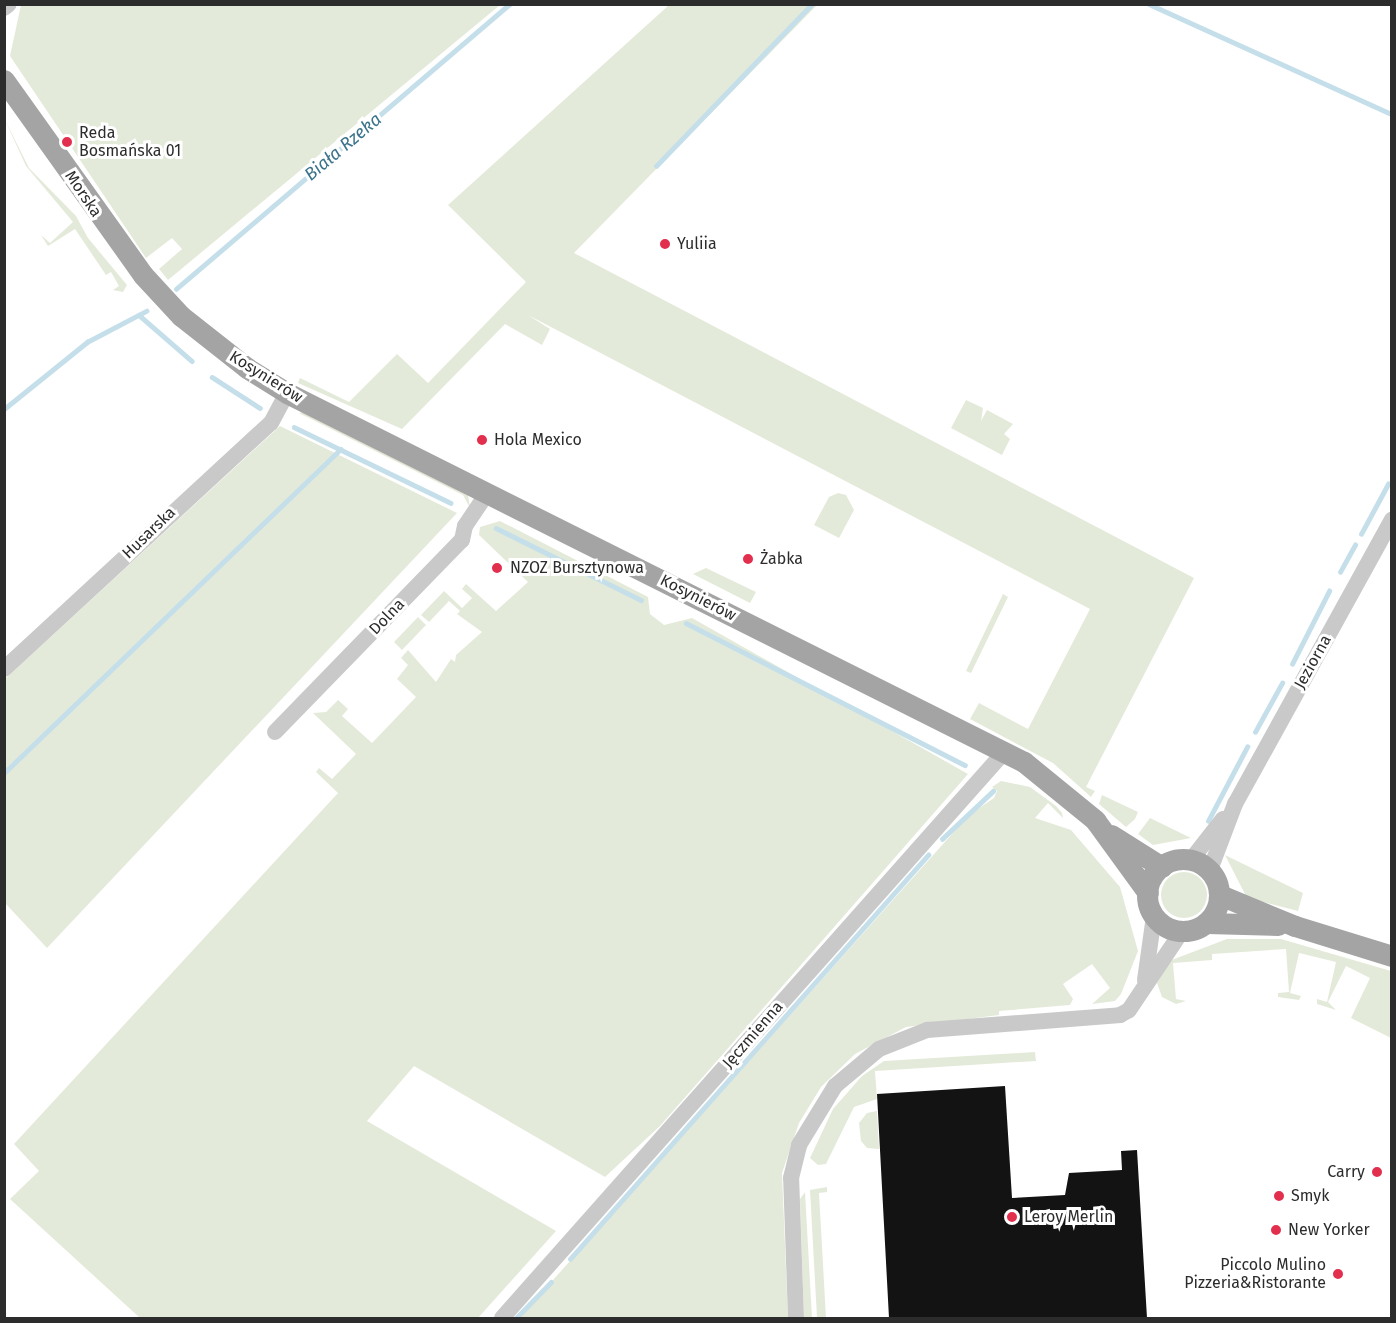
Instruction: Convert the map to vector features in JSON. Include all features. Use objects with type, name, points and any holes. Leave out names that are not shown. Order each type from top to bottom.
[{"type":"main road","name":"Morska","points":[[6,79],[109,232],[162,297]]},
{"type":"main road","name":"Kosynierów","points":[[162,297],[218,347],[287,393],[1005,751],[1055,784],[1106,832],[1162,867]]},
{"type":"main road","name":"Kosynierów","points":[[1106,832],[1148,893]]},
{"type":"main road","points":[[1295,926],[1207,922],[1182,931],[1154,916],[1148,893],[1162,867],[1200,865],[1220,895],[1295,926],[1392,956]]},
{"type":"main road","points":[[1207,922],[1220,895]]},
{"type":"street","points":[[4,8],[9,4]]},
{"type":"street","name":"Husarska","points":[[4,669],[271,423],[287,393]]},
{"type":"street","name":"Dolna","points":[[275,732],[462,540],[465,526],[487,493]]},
{"type":"street","name":"Jeziorna","points":[[1200,865],[1392,520]]},
{"type":"street","name":"Jęczmienna","points":[[502,1318],[1005,751]]},
{"type":"street","points":[[1145,980],[1154,916]]},
{"type":"street","points":[[796,1318],[791,1178],[799,1145],[835,1086],[879,1049],[927,1030],[1120,1015],[1129,1010],[1145,980],[1182,931]]},
{"type":"green space","points":[[21,4],[500,5],[168,280],[159,269],[182,249],[172,238],[146,258],[10,56]]},
{"type":"green space","points":[[669,5],[817,5],[574,253],[1194,578],[1086,787],[1095,791],[1091,797],[1053,763],[970,719],[979,703],[1028,729],[1090,609],[528,315],[550,329],[542,345],[505,324],[402,429],[298,383],[300,378],[349,402],[397,354],[428,383],[526,282],[448,205]]},
{"type":"green space","points":[[4,118],[29,168],[76,216],[88,238],[127,285],[123,292],[113,290],[119,286],[111,272],[106,275],[75,229],[48,246],[41,235],[50,243],[73,222],[26,166]]},
{"type":"green space","points":[[966,400],[983,408],[981,421],[987,410],[1013,424],[1004,434],[1010,439],[1002,455],[951,428]]},
{"type":"green space","points":[[304,412],[468,494],[470,508],[463,495],[299,413]]},
{"type":"green space","points":[[280,426],[457,513],[47,948],[5,903],[5,679]]},
{"type":"green space","points":[[838,493],[846,495],[854,510],[839,538],[814,525],[829,497]]},
{"type":"green space","points":[[500,521],[648,597],[650,614],[664,625],[692,618],[968,774],[660,1126],[605,1177],[414,1066],[367,1121],[556,1231],[478,1318],[140,1318],[10,1199],[39,1171],[14,1144],[338,793],[316,772],[319,768],[332,779],[356,754],[313,713],[326,712],[338,700],[348,709],[342,716],[372,743],[416,697],[397,679],[408,665],[401,658],[408,650],[436,682],[451,659],[455,662],[456,655],[482,632],[457,614],[460,611],[449,601],[429,622],[421,615],[444,591],[462,608],[472,598],[462,589],[466,584],[496,611],[528,582],[479,535],[480,527]]},
{"type":"green space","points":[[706,568],[756,592],[750,603],[693,574]]},
{"type":"green space","points":[[1003,594],[1008,597],[971,673],[966,671]]},
{"type":"green space","points":[[418,617],[426,625],[402,650],[394,642]]},
{"type":"green space","points":[[1001,781],[1030,787],[1056,806],[1063,818],[1048,803],[1035,818],[1071,830],[1120,887],[1138,951],[1121,994],[1115,1001],[1092,1004],[1110,988],[1092,964],[1063,984],[1073,999],[1070,1005],[999,1011],[999,1015],[906,1027],[855,1054],[821,1087],[799,1123],[782,1173],[788,1318],[519,1318],[969,815],[994,798],[997,791],[992,787]]},
{"type":"green space","points":[[1102,795],[1138,812],[1135,819],[1126,827],[1099,804]]},
{"type":"green space","points":[[1150,818],[1191,838],[1153,845],[1138,834]]},
{"type":"green space","points":[[1225,855],[1303,893],[1298,911],[1247,898]]},
{"type":"green space","points":[[1184,872],[1200,879],[1207,895],[1200,911],[1184,918],[1168,911],[1161,895],[1168,879]]},
{"type":"green space","points":[[1227,939],[1281,939],[1391,971],[1391,1038],[1351,1018],[1370,978],[1346,966],[1328,1002],[1336,1010],[1317,1004],[1317,999],[1327,1002],[1336,962],[1299,953],[1290,993],[1301,996],[1299,1000],[1278,997],[1278,993],[1289,992],[1286,949],[1212,954],[1212,960],[1173,963],[1176,999],[1186,1001],[1176,1004],[1162,997],[1157,983],[1169,961]]},
{"type":"green space","points":[[1035,1052],[1036,1061],[875,1071],[877,1099],[854,1107],[826,1164],[818,1165],[810,1158],[833,1109],[862,1076],[884,1061]]},
{"type":"green space","points":[[877,1111],[879,1149],[867,1148],[861,1141],[859,1123],[867,1113]]},
{"type":"green space","points":[[827,1187],[827,1192],[819,1193],[826,1318],[817,1318],[810,1190]]},
{"type":"green space","points":[[805,1192],[812,1318],[804,1318],[800,1199]]},
{"type":"building","name":"Leroy Merlin","points":[[1005,1086],[1012,1198],[1065,1195],[1069,1173],[1122,1170],[1121,1151],[1137,1150],[1147,1318],[889,1318],[877,1094]]},
{"type":"waterway","name":"Biała Rzeka","points":[[176,289],[510,4]]},
{"type":"waterway","points":[[656,166],[812,4]]},
{"type":"waterway","points":[[1149,4],[1392,114]]},
{"type":"waterway","name":"Biała Rzeka","points":[[4,409],[87,342],[146,311]]},
{"type":"waterway","points":[[139,315],[192,361]]},
{"type":"waterway","points":[[212,377],[260,408]]},
{"type":"waterway","points":[[294,427],[451,503]]},
{"type":"waterway","points":[[4,773],[341,449]]},
{"type":"waterway","points":[[1361,534],[1388,484]]},
{"type":"waterway","points":[[496,528],[641,600]]},
{"type":"waterway","points":[[1340,572],[1355,545]]},
{"type":"waterway","points":[[1292,664],[1329,591]]},
{"type":"waterway","points":[[686,623],[965,765]]},
{"type":"waterway","points":[[1255,732],[1282,683]]},
{"type":"waterway","points":[[1208,821],[1247,747]]},
{"type":"waterway","points":[[942,839],[993,791]]},
{"type":"waterway","points":[[570,1259],[928,855]]},
{"type":"waterway","points":[[516,1318],[551,1282]]},
{"type":"place","name":"Reda Bosmańska 01","points":[[67,142]]},
{"type":"place","name":"Yuliia","points":[[665,244]]},
{"type":"place","name":"Hola Mexico","points":[[482,440]]},
{"type":"place","name":"Żabka","points":[[748,559]]},
{"type":"place","name":"NZOZ Bursztynowa","points":[[497,568]]},
{"type":"place","name":"Carry","points":[[1377,1172]]},
{"type":"place","name":"Smyk","points":[[1279,1196]]},
{"type":"place","name":"Leroy Merlin","points":[[1012,1217]]},
{"type":"place","name":"New Yorker","points":[[1276,1230]]},
{"type":"place","name":"Piccolo Mulino Pizzeria&Ristorante","points":[[1338,1274]]}]
